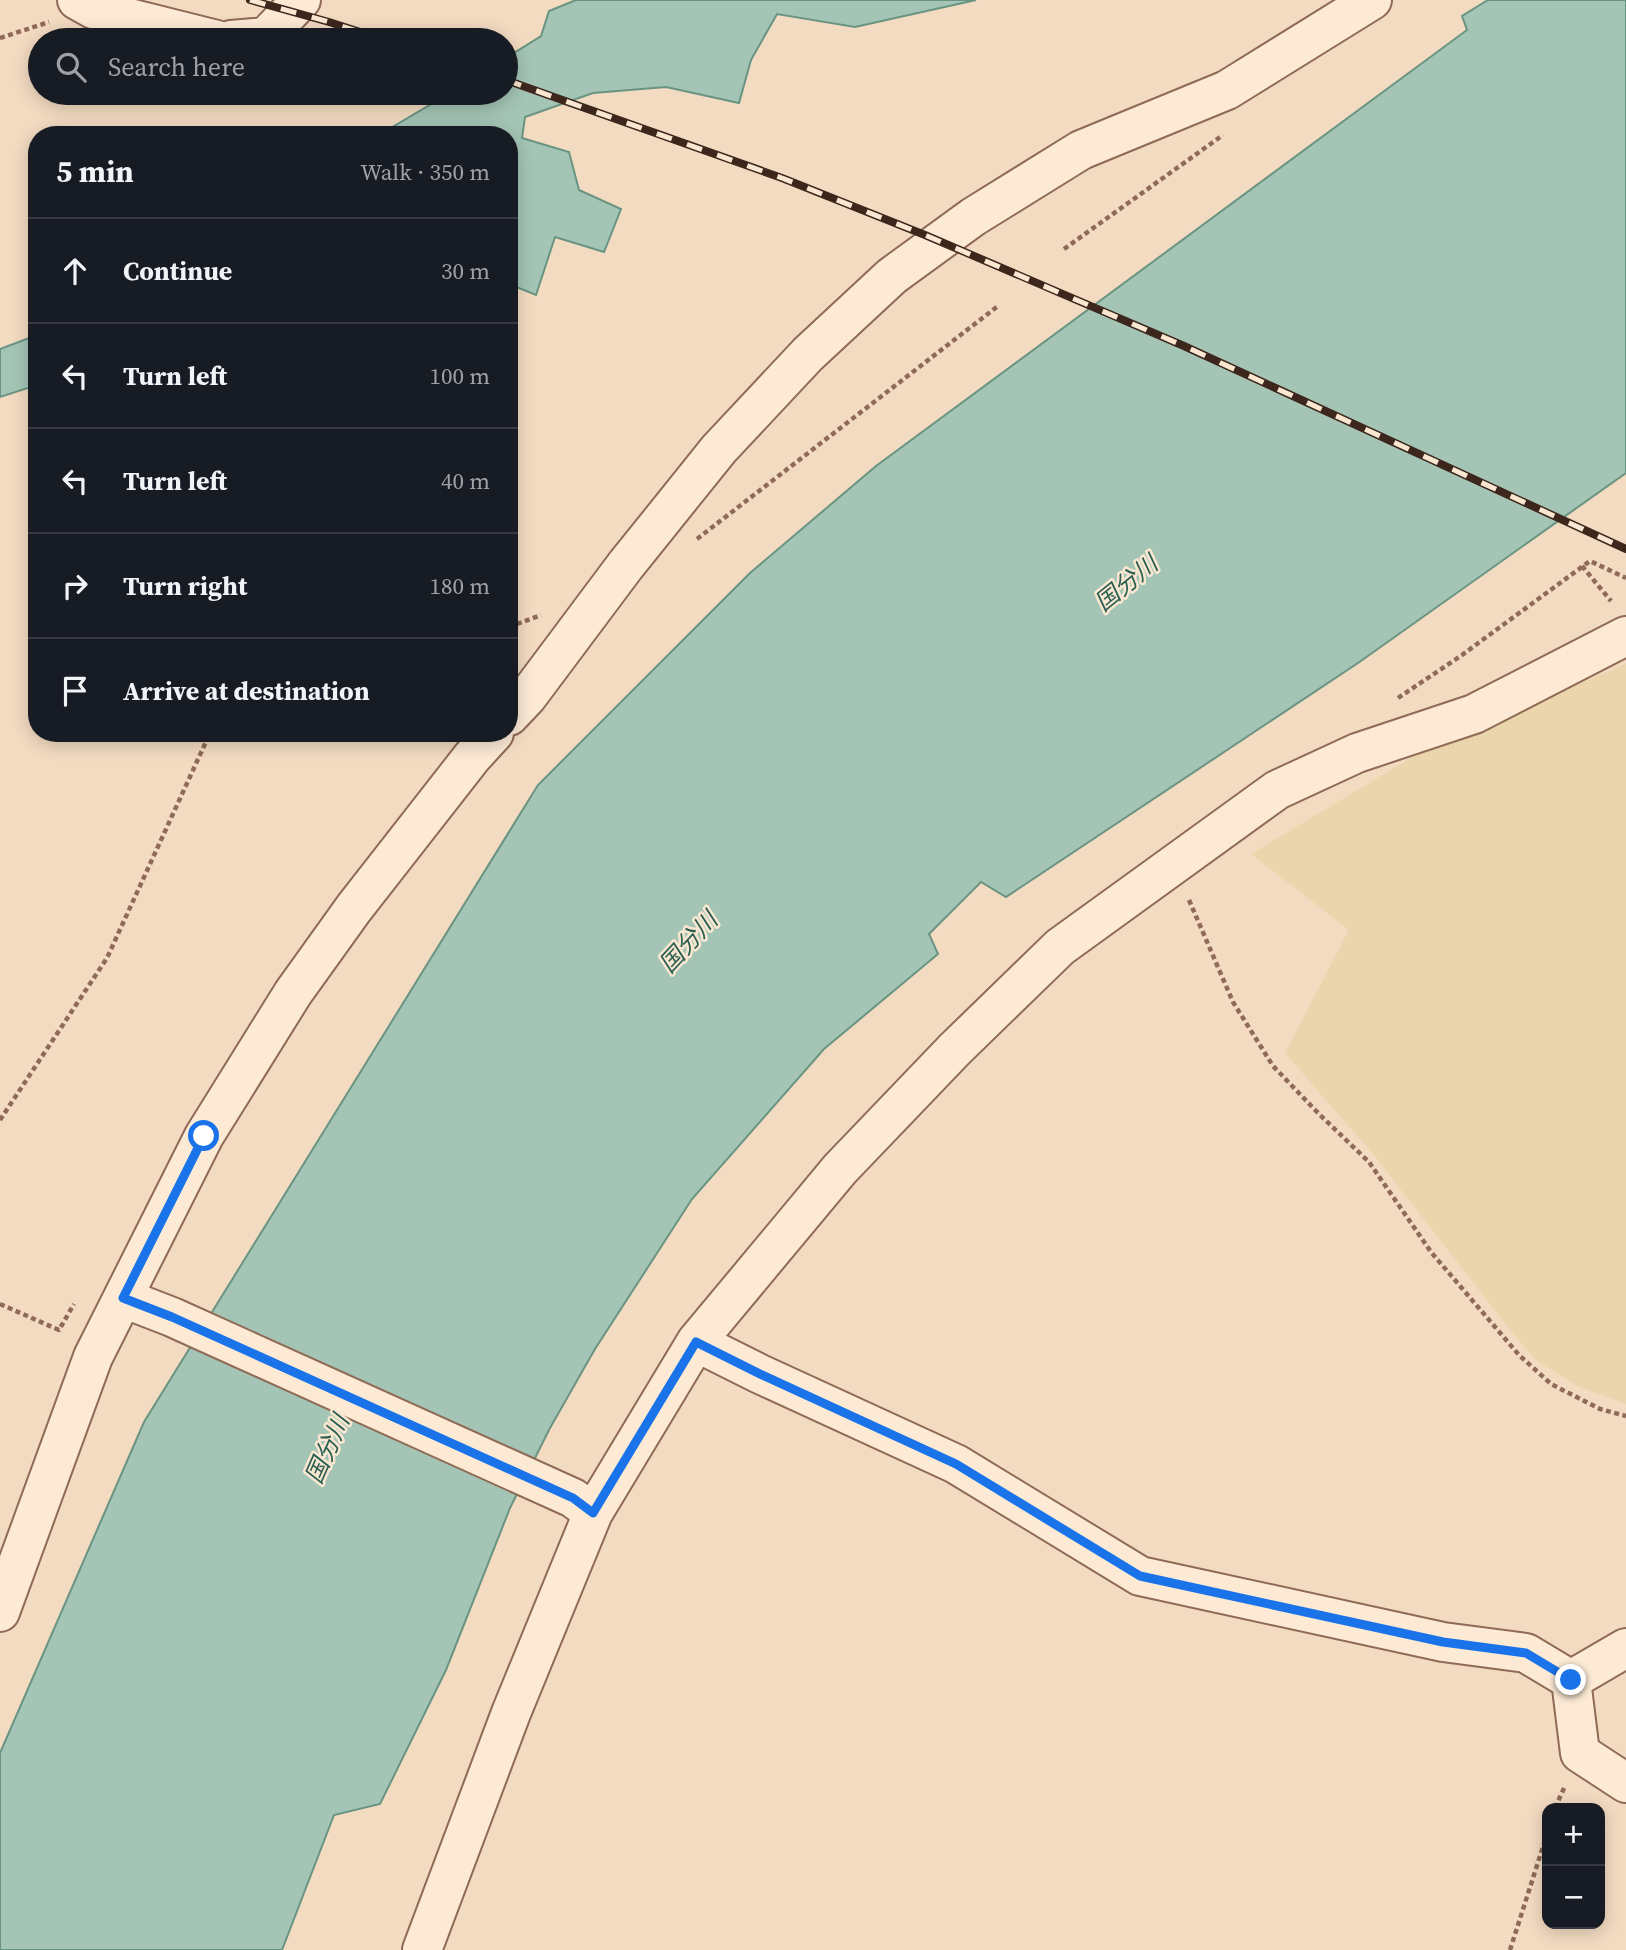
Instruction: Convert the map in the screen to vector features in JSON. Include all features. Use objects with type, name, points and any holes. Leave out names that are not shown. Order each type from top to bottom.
[{"type":"street","points":[[77,0],[93,9],[169,28]]},
{"type":"street","points":[[274,28],[300,0]]},
{"type":"street","points":[[518,706],[625,566],[719,449],[808,354],[892,276],[973,217],[1081,150],[1227,90],[1372,0]]},
{"type":"street","points":[[422,1950],[511,1713],[583,1506],[696,1342],[840,1169],[1060,947],[1277,790],[1357,753],[1474,714],[1622,623]]},
{"type":"street","points":[[0,1612],[93,1357],[204,1136],[293,993],[354,908],[486,742]]},
{"type":"street","points":[[123,1298],[172,1317],[583,1506]]},
{"type":"street","points":[[696,1342],[956,1464],[1140,1576],[1443,1642],[1526,1653],[1571,1680]]},
{"type":"street","points":[[1571,1680],[1626,1648]]},
{"type":"street","points":[[1571,1680],[1580,1753],[1626,1783]]},
{"type":"path","points":[[691,545],[998,306]]},
{"type":"path","points":[[1396,699],[1462,655],[1590,561],[1626,578]]},
{"type":"path","points":[[1582,566],[1622,623]]},
{"type":"path","points":[[0,1120],[107,958],[206,742]]},
{"type":"path","points":[[1189,900],[1233,1002],[1273,1066],[1368,1162],[1431,1252],[1519,1355],[1551,1384],[1600,1409],[1626,1416]]},
{"type":"path","points":[[1510,1950],[1542,1850]]},
{"type":"shaded area","points":[[1626,664],[1626,1404],[1577,1386],[1536,1360],[1373,1154],[1285,1053],[1349,930],[1251,854],[1426,749]]},
{"type":"water","points":[[576,0],[976,0],[855,27],[777,14],[751,60],[739,103],[666,87],[593,93],[525,117],[522,138],[569,152],[579,190],[621,209],[604,252],[555,237],[536,295],[518,288],[518,126],[394,126],[430,105],[518,105],[518,50],[541,36],[549,11]]},
{"type":"water","name":"国分川","points":[[1488,0],[1626,0],[1626,473],[1358,663],[1006,897],[981,882],[929,934],[938,954],[824,1049],[692,1199],[595,1349],[550,1428],[510,1508],[446,1670],[380,1804],[334,1815],[282,1950],[0,1950],[0,1753],[144,1422],[538,785],[750,573],[876,466],[1467,30],[1462,16]]},
{"type":"water","points":[[28,338],[28,388],[0,397],[0,349]]},
{"type":"railway","points":[[250,0],[348,28]]},
{"type":"railway","points":[[518,84],[782,178],[925,235],[1184,346],[1626,549]]},
{"type":"route","points":[[204,1136],[123,1298],[172,1317],[573,1498],[593,1513],[696,1342],[956,1464],[1140,1576],[1443,1642],[1526,1653],[1571,1680]]}]
